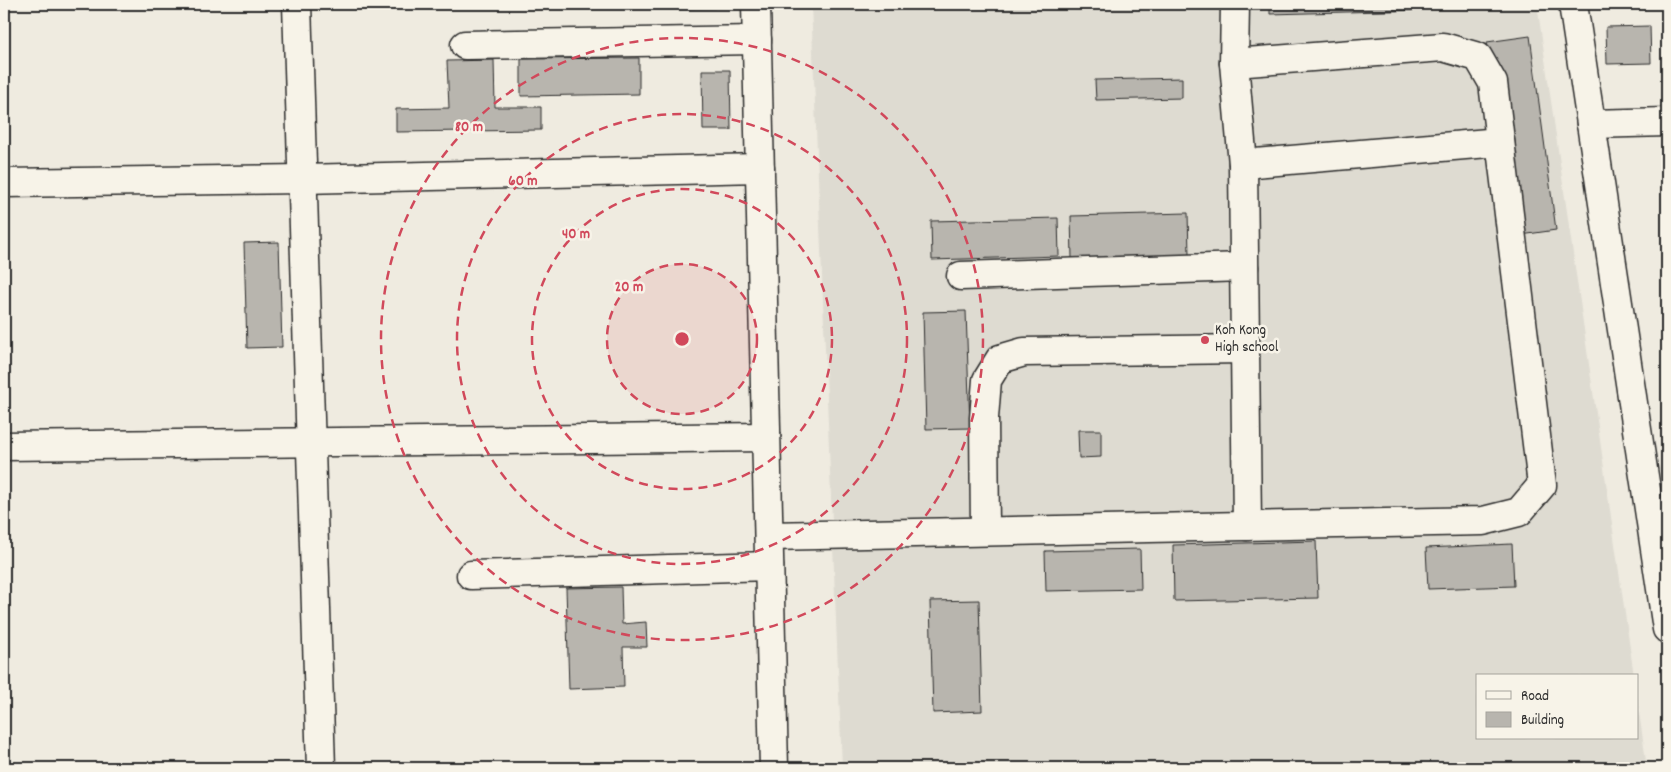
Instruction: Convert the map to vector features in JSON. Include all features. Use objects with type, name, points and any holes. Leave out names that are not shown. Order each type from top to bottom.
[{"type":"street","points":[[297,4],[321,768]]},
{"type":"street","points":[[756,4],[774,768]]},
{"type":"street","points":[[1235,4],[1234,63],[1242,164],[1247,526]]},
{"type":"street","points":[[1572,4],[1667,629]]},
{"type":"street","points":[[465,45],[757,40]]},
{"type":"street","points":[[769,536],[1483,521],[1519,512],[1542,485],[1493,83],[1478,57],[1443,47],[1234,63]]},
{"type":"street","points":[[1591,124],[1667,122]]},
{"type":"street","points":[[1242,164],[1500,142]]},
{"type":"street","points":[[4,183],[303,179],[760,168]]},
{"type":"street","points":[[961,276],[1244,267]]},
{"type":"street","points":[[984,532],[986,380],[1000,359],[1024,352],[1245,349]]},
{"type":"street","points":[[4,446],[766,437]]},
{"type":"street","points":[[471,575],[769,566]]},
{"type":"shaded area","name":"Koh Kong High school","points":[[811,4],[1537,4],[1634,674],[1476,674],[1476,740],[1638,740],[1638,705],[1647,768],[842,768]]},
{"type":"building","points":[[678,4],[715,4],[715,8],[678,9]]},
{"type":"building","points":[[1270,4],[1422,4],[1422,10],[1270,14]]},
{"type":"building","points":[[1650,26],[1651,63],[1607,64],[1606,27]]},
{"type":"building","points":[[1530,36],[1556,230],[1514,236],[1487,42]]},
{"type":"building","points":[[639,58],[639,94],[521,96],[521,59]]},
{"type":"building","points":[[494,60],[495,107],[541,107],[541,130],[396,132],[396,109],[449,108],[447,61]]},
{"type":"building","points":[[702,70],[730,70],[731,130],[703,130]]},
{"type":"building","points":[[1182,78],[1182,98],[1096,100],[1095,80]]},
{"type":"building","points":[[1188,213],[1189,255],[1072,258],[1071,216]]},
{"type":"building","points":[[1058,218],[1059,256],[932,260],[931,221]]},
{"type":"building","points":[[279,242],[282,347],[247,348],[244,243]]},
{"type":"building","points":[[966,311],[970,428],[926,429],[923,312]]},
{"type":"building","points":[[1078,430],[1101,430],[1101,457],[1079,458]]},
{"type":"building","points":[[1316,541],[1318,598],[1174,601],[1173,545]]},
{"type":"building","points":[[1512,544],[1514,586],[1428,589],[1426,548]]},
{"type":"building","points":[[1140,549],[1141,589],[1046,591],[1045,551]]},
{"type":"building","points":[[621,587],[622,624],[646,622],[647,647],[623,647],[624,687],[569,689],[566,588]]},
{"type":"building","points":[[979,600],[982,711],[933,713],[930,601]]},
{"type":"place","name":"Koh Kong High school","points":[[1205,340]]}]
